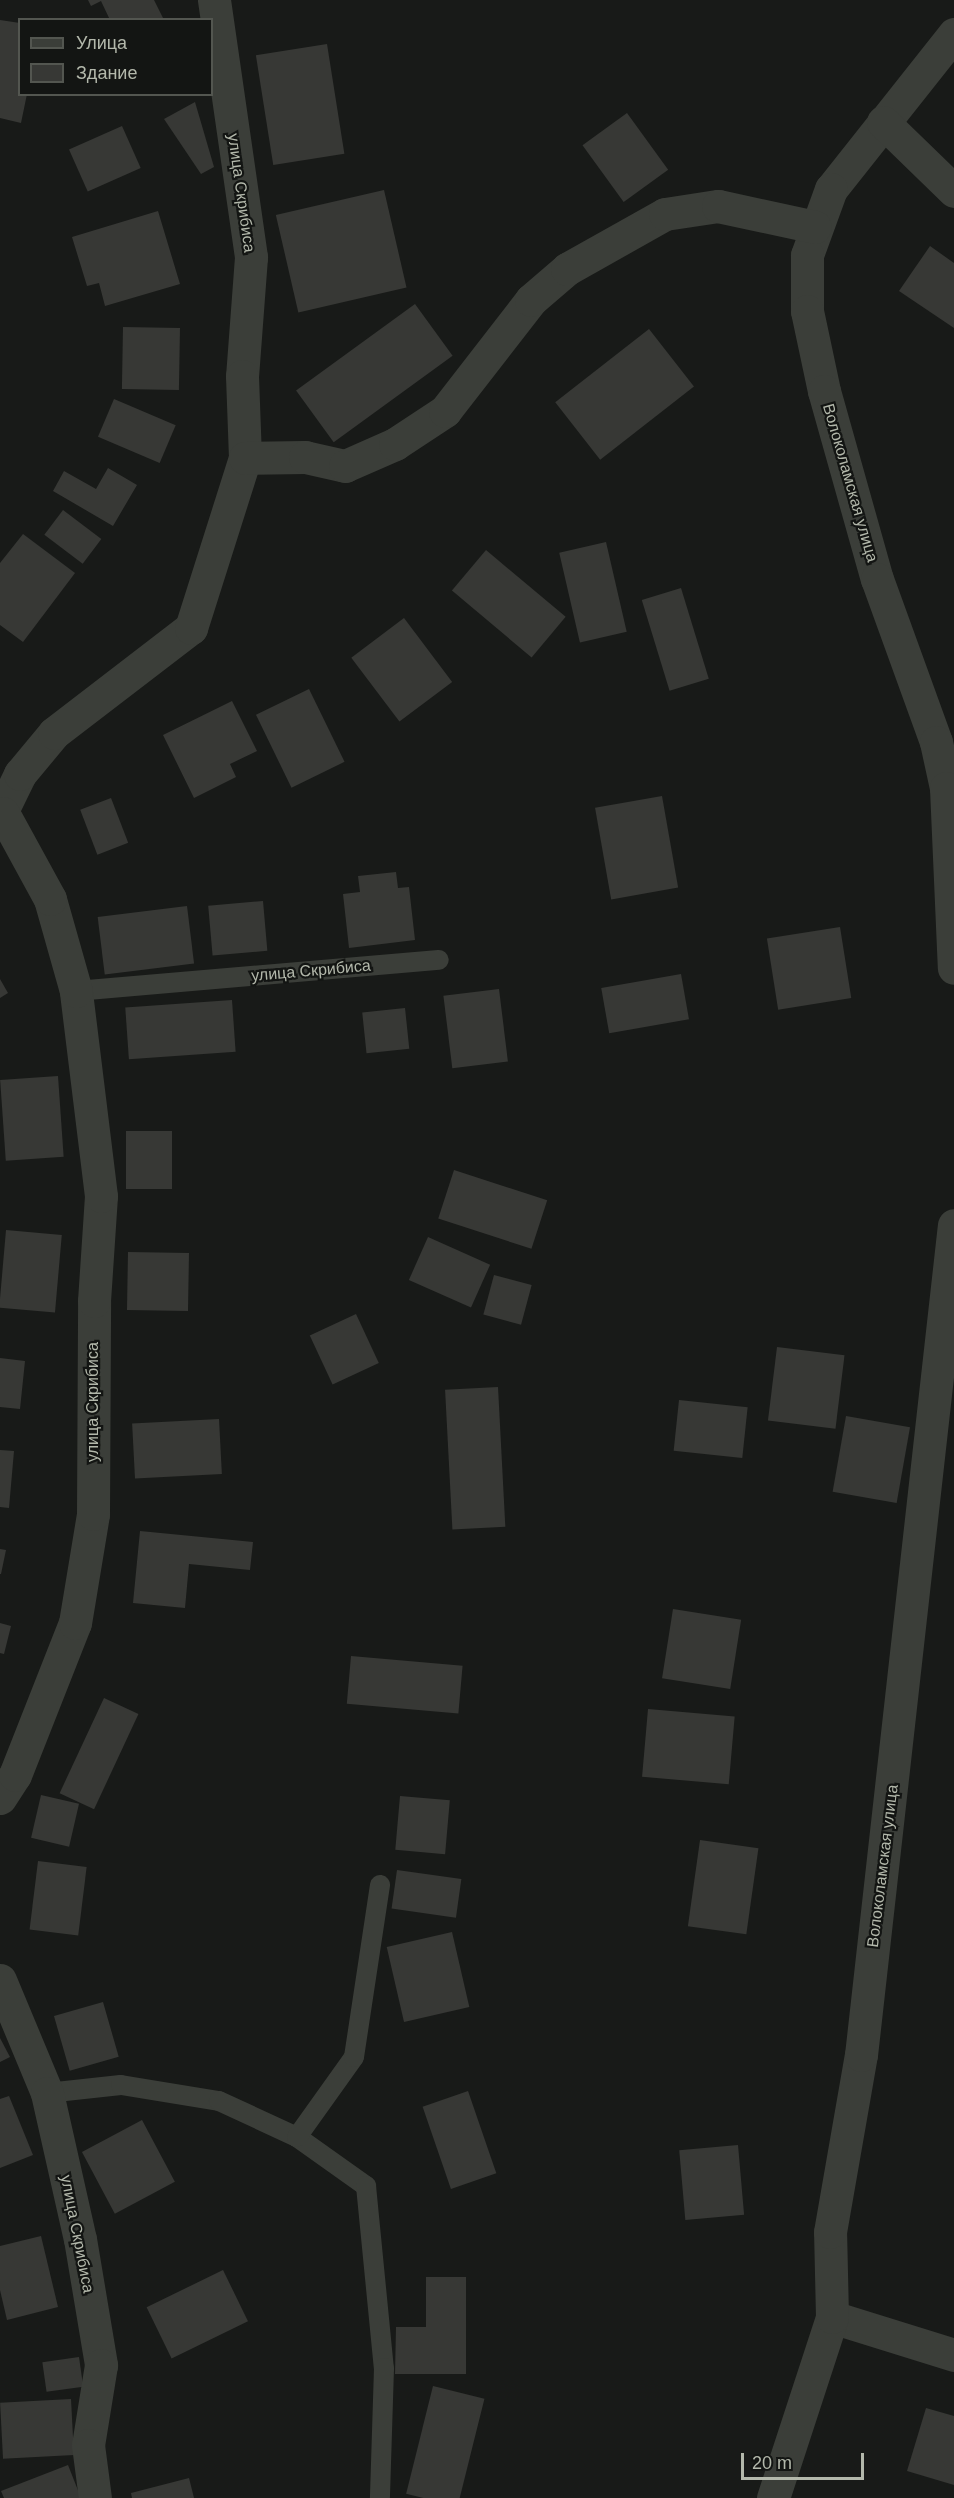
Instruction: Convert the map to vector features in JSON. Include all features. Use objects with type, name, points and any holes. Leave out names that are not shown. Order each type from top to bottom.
[{"type":"street","name":"улица Скрибиса","points":[[0,1798],[15,1775],[75,1623],[93,1514],[94,1301],[101,1196],[76,991],[50,899],[1,814],[20,774],[54,733],[191,628],[245,458],[242,376],[250,257],[214,0]]},
{"type":"street","name":"Волоколамская улица","points":[[954,34],[831,189],[815,227],[807,255],[807,311],[824,391],[877,579],[936,742],[946,788],[954,968]]},
{"type":"street","points":[[883,122],[954,191]]},
{"type":"street","points":[[245,458],[305,457],[345,466],[395,444],[445,411],[531,300],[567,269],[665,214],[718,206],[815,227]]},
{"type":"street","name":"Волоколамская улица","points":[[773,2498],[832,2317],[830,2232],[861,2055],[954,1225]]},
{"type":"street","name":"улица Скрибиса","points":[[0,1980],[47,2093],[101,2365],[88,2445],[96,2498]]},
{"type":"street","points":[[832,2317],[954,2355]]},
{"type":"lane","name":"улица Скрибиса","points":[[76,991],[439,960]]},
{"type":"lane","points":[[297,2137],[354,2057],[380,1885]]},
{"type":"lane","points":[[47,2093],[121,2085],[219,2102],[297,2137],[366,2186],[384,2368],[380,2498]]},
{"type":"building","points":[[88,0],[154,0],[163,18],[109,18],[101,1],[91,6]]},
{"type":"building","points":[[0,20],[18,23],[18,96],[27,96],[21,123],[0,118]]},
{"type":"building","points":[[327,44],[344,154],[273,165],[256,55]]},
{"type":"building","points":[[195,102],[214,167],[201,174],[164,119]]},
{"type":"building","points":[[627,113],[668,170],[624,202],[583,145]]},
{"type":"building","points":[[122,126],[141,168],[88,192],[69,150]]},
{"type":"building","points":[[384,190],[406,287],[298,312],[276,215]]},
{"type":"building","points":[[158,211],[180,284],[105,306],[99,283],[87,286],[72,237]]},
{"type":"building","points":[[930,246],[954,263],[954,328],[899,291]]},
{"type":"building","points":[[415,304],[453,356],[334,442],[296,390]]},
{"type":"building","points":[[123,327],[180,328],[179,390],[122,389]]},
{"type":"building","points":[[649,329],[694,387],[600,460],[555,402]]},
{"type":"building","points":[[114,399],[176,425],[160,463],[98,437]]},
{"type":"building","points":[[108,468],[137,485],[113,526],[53,491],[64,471],[96,489]]},
{"type":"building","points":[[63,510],[101,539],[83,564],[44,535]]},
{"type":"building","points":[[23,534],[75,573],[23,642],[0,625],[0,563]]},
{"type":"building","points":[[606,542],[627,632],[580,642],[559,553]]},
{"type":"building","points":[[486,550],[566,617],[532,657],[452,591]]},
{"type":"building","points":[[681,588],[709,679],[670,691],[642,600]]},
{"type":"building","points":[[404,618],[452,682],[399,722],[351,658]]},
{"type":"building","points":[[309,689],[345,762],[291,788],[256,715]]},
{"type":"building","points":[[232,701],[257,751],[230,764],[236,777],[194,798],[163,735]]},
{"type":"building","points":[[662,796],[678,888],[611,899],[595,808]]},
{"type":"building","points":[[111,798],[128,843],[97,855],[80,810]]},
{"type":"building","points":[[396,872],[398,888],[409,887],[415,940],[349,948],[343,894],[360,892],[358,876]]},
{"type":"building","points":[[263,901],[267,951],[213,956],[208,906]]},
{"type":"building","points":[[187,906],[194,964],[105,975],[98,917]]},
{"type":"building","points":[[840,927],[851,998],[778,1010],[767,939]]},
{"type":"building","points":[[681,974],[689,1019],[609,1033],[601,988]]},
{"type":"building","points":[[0,979],[8,993],[0,998]]},
{"type":"building","points":[[499,989],[508,1061],[452,1068],[443,996]]},
{"type":"building","points":[[232,1000],[236,1052],[129,1059],[125,1007]]},
{"type":"building","points":[[405,1008],[409,1049],[367,1053],[362,1012]]},
{"type":"building","points":[[58,1076],[64,1157],[6,1161],[0,1080]]},
{"type":"building","points":[[126,1131],[172,1131],[172,1189],[126,1189]]},
{"type":"building","points":[[454,1170],[547,1200],[531,1249],[438,1219]]},
{"type":"building","points":[[6,1230],[62,1235],[55,1313],[0,1308]]},
{"type":"building","points":[[428,1237],[490,1265],[471,1308],[409,1280]]},
{"type":"building","points":[[128,1252],[189,1253],[188,1311],[127,1310]]},
{"type":"building","points":[[494,1275],[532,1285],[521,1325],[483,1315]]},
{"type":"building","points":[[356,1314],[379,1363],[333,1384],[310,1336]]},
{"type":"building","points":[[777,1347],[844,1355],[835,1429],[768,1420]]},
{"type":"building","points":[[0,1358],[25,1361],[20,1409],[0,1407]]},
{"type":"building","points":[[498,1387],[505,1527],[452,1530],[445,1390]]},
{"type":"building","points":[[679,1400],[748,1407],[742,1458],[674,1451]]},
{"type":"building","points":[[846,1416],[910,1427],[897,1503],[833,1492]]},
{"type":"building","points":[[219,1419],[222,1474],[135,1478],[132,1424]]},
{"type":"building","points":[[0,1450],[14,1451],[9,1508],[0,1507]]},
{"type":"building","points":[[140,1531],[253,1542],[250,1570],[189,1564],[185,1608],[133,1603]]},
{"type":"building","points":[[0,1549],[6,1550],[1,1574],[0,1574]]},
{"type":"building","points":[[673,1609],[741,1620],[730,1689],[662,1678]]},
{"type":"building","points":[[0,1623],[11,1626],[4,1654],[0,1653]]},
{"type":"building","points":[[351,1656],[463,1666],[458,1714],[347,1704]]},
{"type":"building","points":[[104,1698],[138,1714],[94,1809],[60,1793]]},
{"type":"building","points":[[648,1709],[735,1717],[729,1784],[642,1777]]},
{"type":"building","points":[[41,1795],[79,1804],[69,1847],[31,1838]]},
{"type":"building","points":[[400,1796],[450,1800],[445,1854],[395,1850]]},
{"type":"building","points":[[700,1840],[758,1848],[746,1934],[688,1926]]},
{"type":"building","points":[[38,1861],[87,1867],[78,1935],[30,1929]]},
{"type":"building","points":[[397,1870],[461,1879],[456,1918],[392,1909]]},
{"type":"building","points":[[452,1932],[469,2007],[404,2022],[387,1947]]},
{"type":"building","points":[[103,2002],[119,2057],[70,2071],[54,2016]]},
{"type":"building","points":[[0,2038],[10,2057],[0,2062]]},
{"type":"building","points":[[468,2091],[496,2173],[451,2189],[423,2107]]},
{"type":"building","points":[[9,2096],[33,2155],[0,2168],[0,2099]]},
{"type":"building","points":[[142,2120],[175,2182],[115,2214],[82,2152]]},
{"type":"building","points":[[738,2145],[744,2215],[685,2220],[679,2150]]},
{"type":"building","points":[[41,2236],[58,2307],[7,2320],[0,2290],[0,2246]]},
{"type":"building","points":[[223,2270],[248,2321],[172,2358],[147,2307]]},
{"type":"building","points":[[426,2277],[466,2277],[466,2374],[395,2374],[396,2327],[426,2327]]},
{"type":"building","points":[[79,2357],[83,2387],[47,2392],[42,2362]]},
{"type":"building","points":[[433,2386],[484,2399],[460,2498],[423,2498],[406,2494]]},
{"type":"building","points":[[71,2399],[74,2455],[3,2459],[0,2403]]},
{"type":"building","points":[[926,2408],[954,2416],[954,2485],[907,2471]]},
{"type":"building","points":[[68,2465],[81,2498],[4,2498],[1,2491]]},
{"type":"building","points":[[189,2478],[194,2498],[132,2498],[131,2493]]}]
